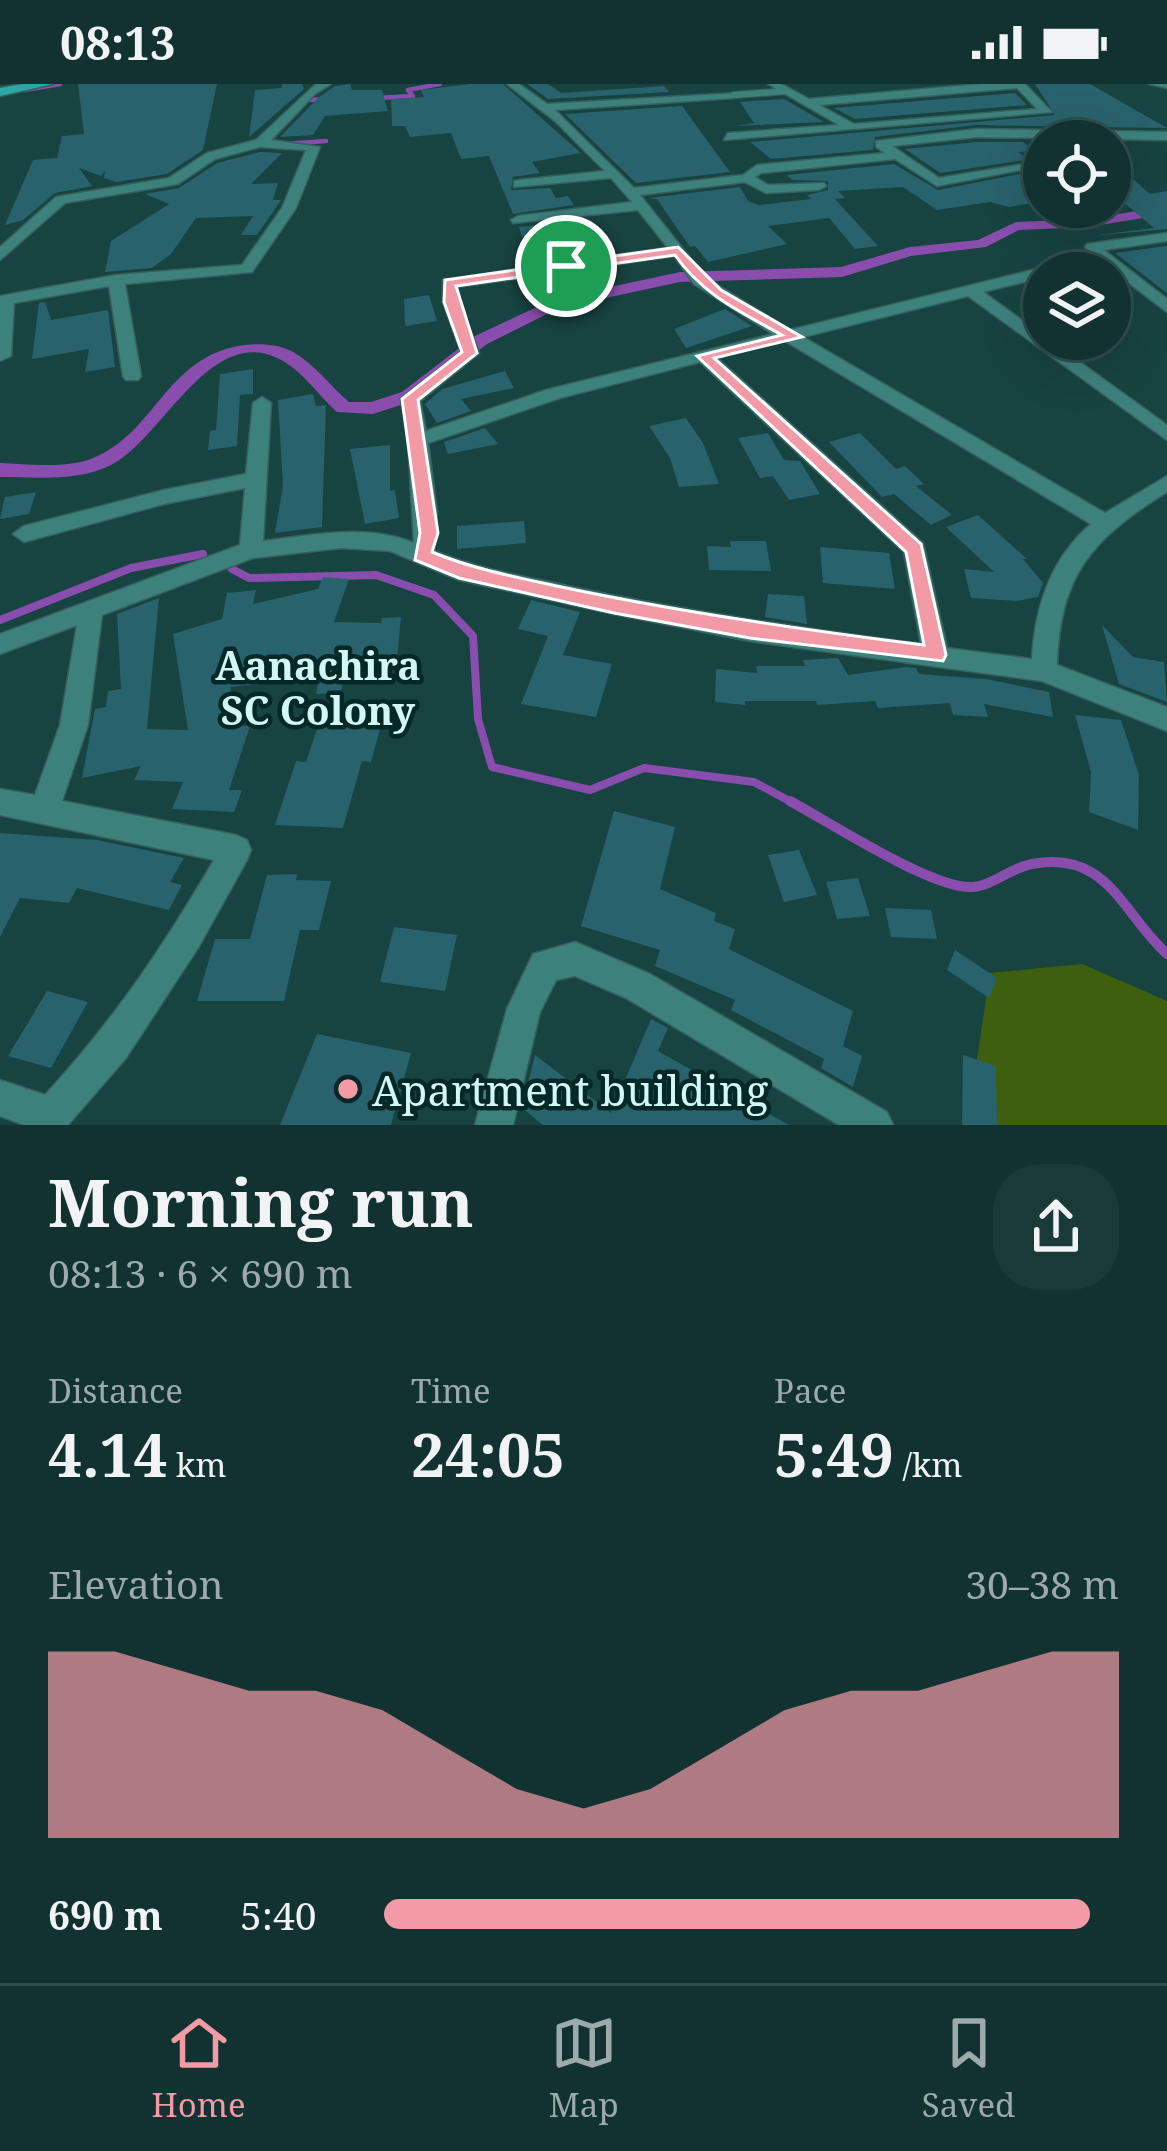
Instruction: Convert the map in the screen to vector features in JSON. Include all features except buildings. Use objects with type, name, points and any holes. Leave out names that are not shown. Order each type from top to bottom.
[{"type":"street","points":[[0,92],[46,84]]},
{"type":"street","points":[[260,143],[279,129],[306,94],[326,84]]},
{"type":"street","points":[[512,84],[546,107],[631,192],[695,275],[1102,521]]},
{"type":"street","points":[[773,84],[900,155],[937,182],[1023,169]]},
{"type":"street","points":[[862,84],[892,97]]},
{"type":"street","points":[[1154,84],[1167,85]]},
{"type":"street","points":[[728,137],[1046,112],[1020,85],[808,102]]},
{"type":"street","points":[[546,107],[734,95]]},
{"type":"street","points":[[880,144],[977,133],[1167,136]]},
{"type":"street","points":[[0,255],[61,200],[173,181],[211,156],[260,143],[314,147],[289,208],[247,268],[116,280],[3,300],[2,356]]},
{"type":"street","points":[[631,192],[747,178],[757,169],[900,155]]},
{"type":"street","points":[[519,184],[613,174]]},
{"type":"street","points":[[747,178],[766,189],[819,186]]},
{"type":"street","points":[[518,220],[642,205]]},
{"type":"street","points":[[1098,252],[1092,247],[1167,237]]},
{"type":"street","points":[[422,556],[429,533],[410,399],[467,348],[448,287],[454,280],[678,251]]},
{"type":"street","points":[[418,440],[553,394],[1023,278]]},
{"type":"street","points":[[1131,278],[1167,307]]},
{"type":"street","points":[[116,280],[132,376]]},
{"type":"street","points":[[972,291],[1167,434]]},
{"type":"street","points":[[704,356],[915,549],[936,655]]},
{"type":"street","points":[[250,550],[262,404]]},
{"type":"street","points":[[24,534],[164,497],[253,480]]},
{"type":"street","points":[[1044,670],[1044,623],[1066,569],[1102,521],[1167,483]]},
{"type":"street","points":[[0,644],[250,550],[341,540],[393,544],[459,571],[750,631],[1044,670],[1167,719]]},
{"type":"street","points":[[44,809],[74,725],[91,611]]},
{"type":"street","points":[[0,802],[236,850],[187,937],[114,1046],[47,1120],[0,1098]]},
{"type":"street","points":[[494,1125],[524,1009],[545,966],[575,959],[638,986],[874,1125]]},
{"type":"lane","points":[[734,95],[787,91]]},
{"type":"green space","points":[[1082,964],[1167,1001],[1167,1125],[967,1125],[990,973]]},
{"type":"waterway","points":[[25,90],[60,84]]},
{"type":"waterway","points":[[377,98],[413,96],[408,90],[440,84]]},
{"type":"waterway","points":[[273,137],[308,100],[326,99]]},
{"type":"waterway","points":[[286,144],[326,141]]},
{"type":"waterway","points":[[0,470],[65,470],[102,462],[139,434],[184,381],[220,355],[278,352],[303,368],[344,408],[373,408],[409,396],[481,340],[554,304],[680,277],[842,272],[910,252],[981,244],[1016,226],[1088,223],[1167,210]]},
{"type":"waterway","points":[[0,620],[131,568],[203,554]]},
{"type":"waterway","points":[[232,569],[249,578],[376,575],[434,595],[473,636],[478,719],[492,767],[590,790],[644,768],[754,782],[795,804]]},
{"type":"waterway","points":[[790,801],[907,866],[954,885],[980,886],[1032,864],[1079,866],[1111,888],[1167,954]]},
{"type":"place","name":"Apartment building","points":[[348,1089]]},
{"type":"district","name":"Aanachira SC Colony","points":[[318,686]]},
{"type":"route","points":[[678,251],[716,293],[795,337],[704,356],[915,549],[936,655],[750,631],[614,605],[459,571],[422,556],[429,533],[410,399],[470,353],[449,283],[566,266],[678,251]]}]
